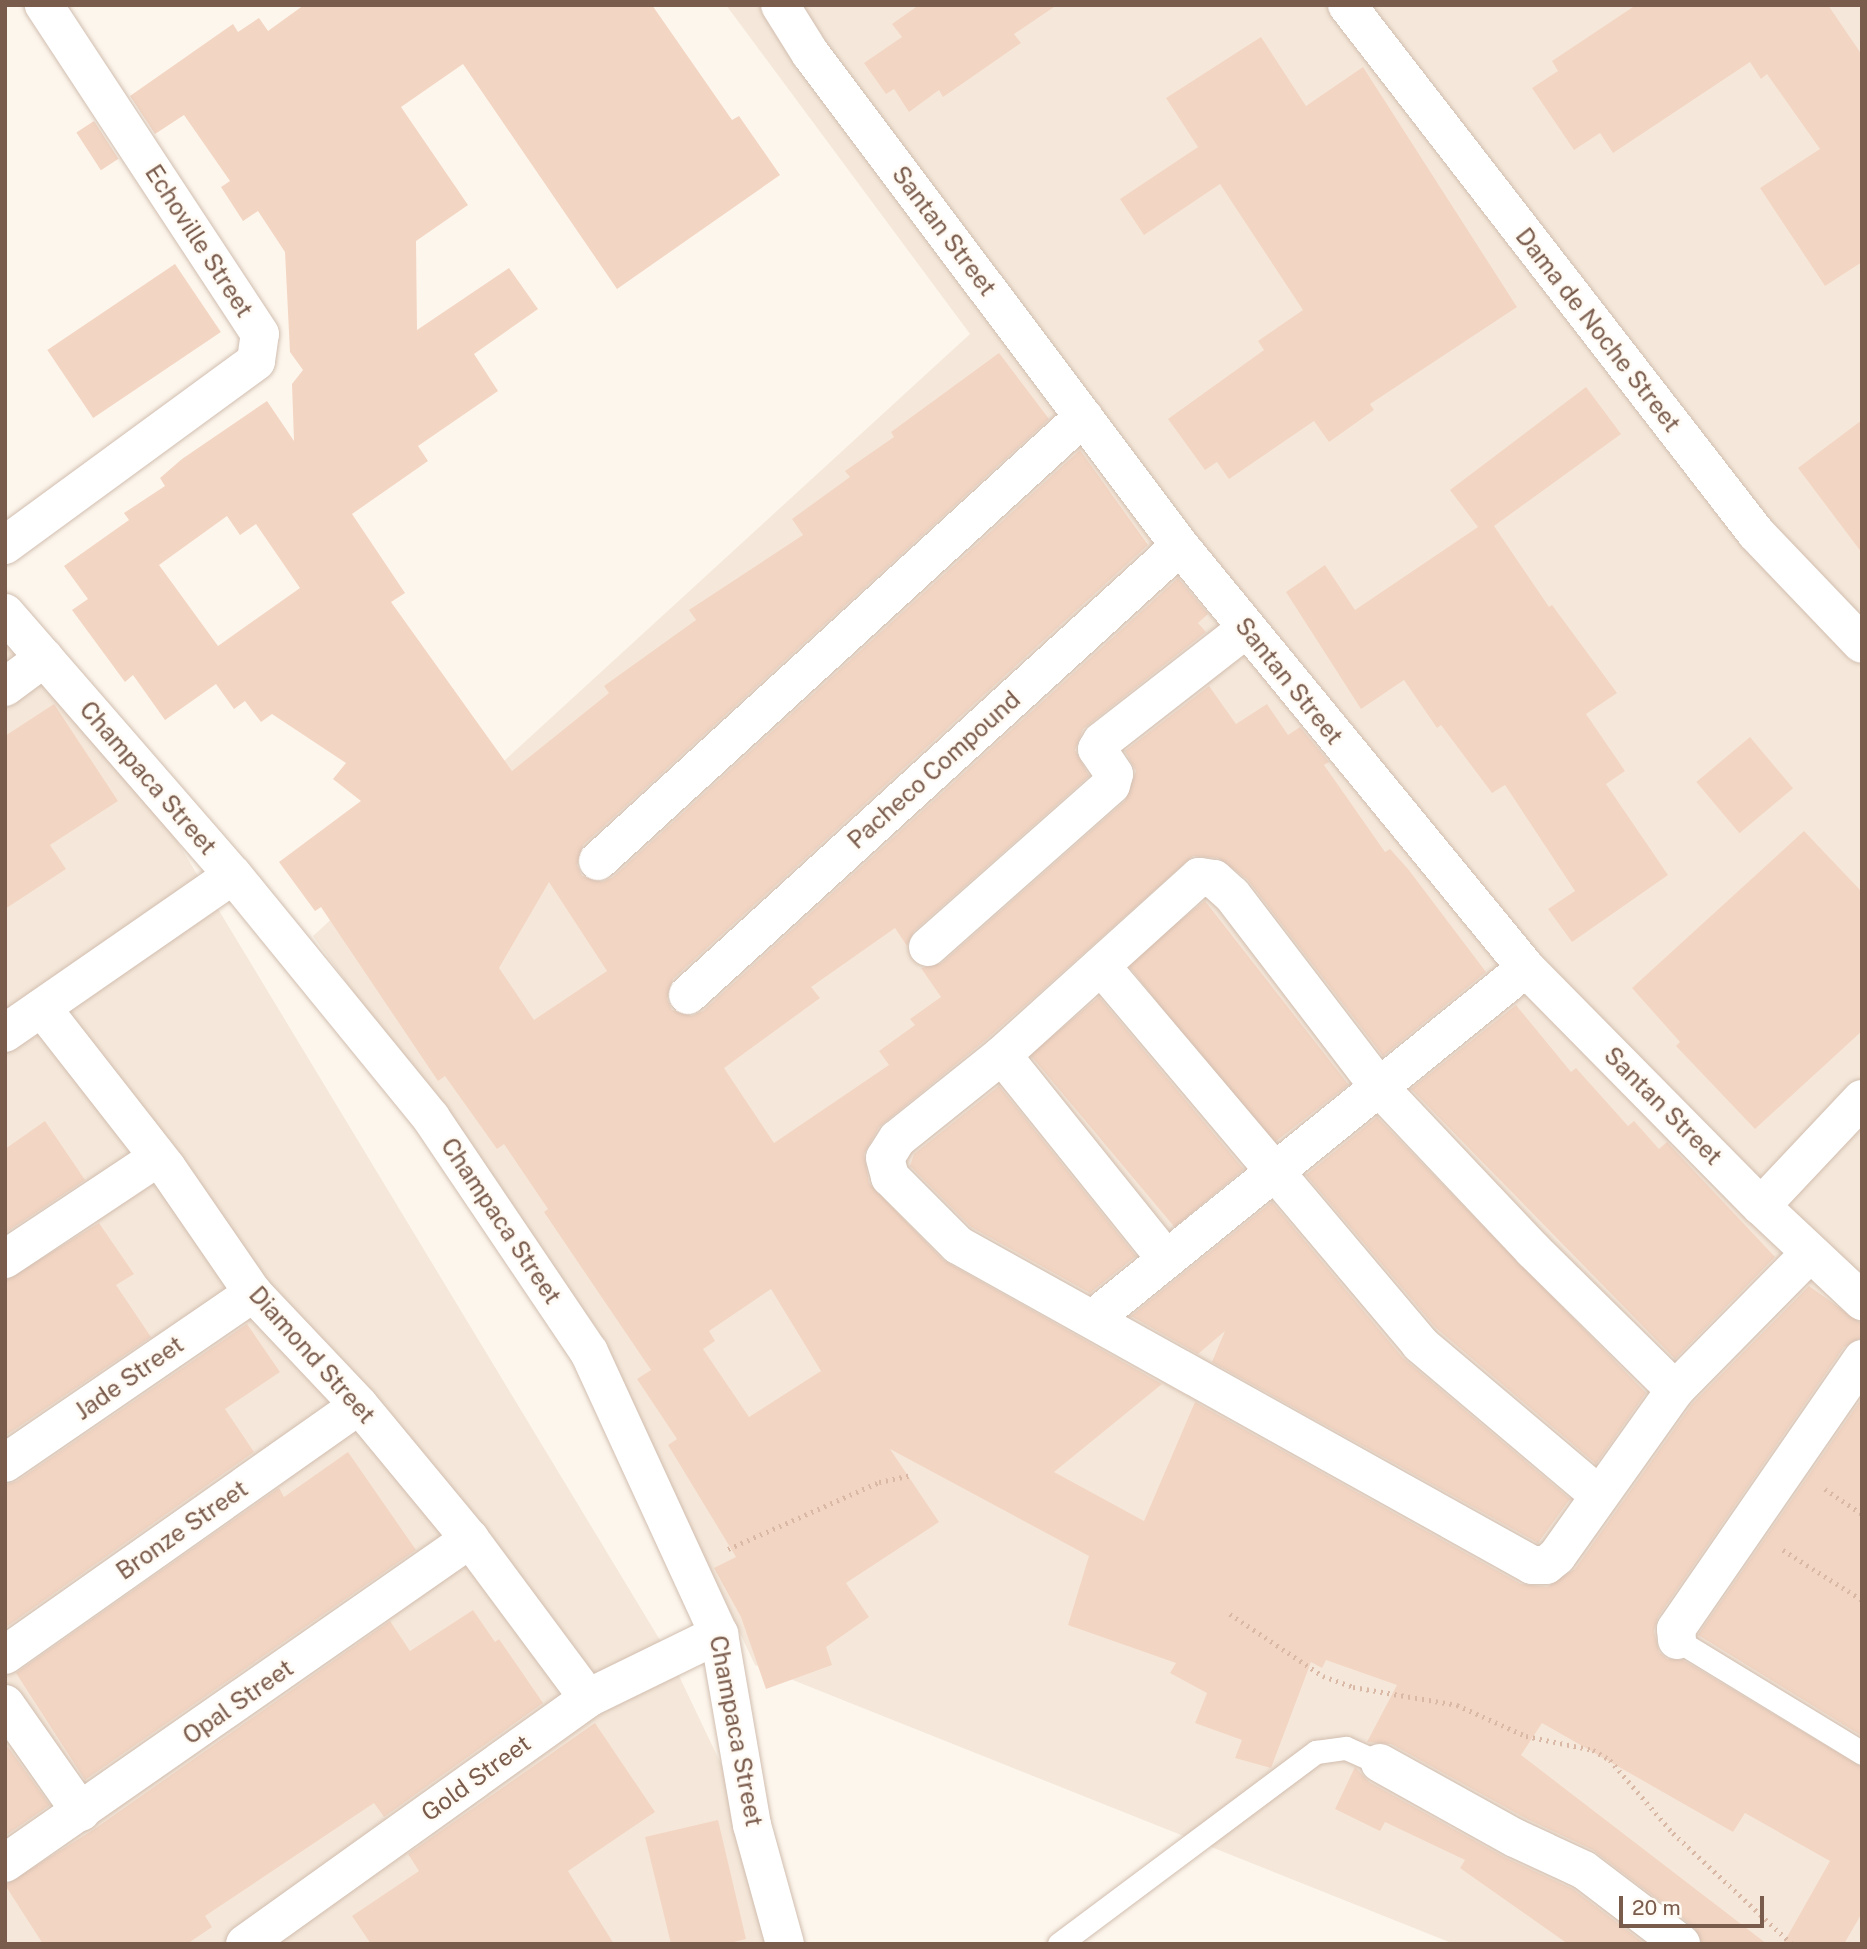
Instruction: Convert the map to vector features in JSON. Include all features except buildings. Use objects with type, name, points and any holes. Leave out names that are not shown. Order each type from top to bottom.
[{"type":"street","name":"Echoville Street","points":[[5,545],[256,361],[260,334],[44,5]]},
{"type":"street","name":"Santan Street","points":[[780,5],[810,52],[1180,546],[1526,968],[1760,1206],[1862,1301]]},
{"type":"street","name":"Dama de Noche Street","points":[[1346,5],[1756,533],[1862,644]]},
{"type":"street","points":[[598,861],[1083,417]]},
{"type":"street","name":"Pacheco Compound","points":[[688,995],[1180,546]]},
{"type":"street","name":"Champaca Street","points":[[5,613],[233,875],[431,1118],[589,1352],[719,1634],[752,1825],[785,1944]]},
{"type":"street","points":[[928,947],[1111,785],[1114,774],[1097,749],[1102,741],[1246,629]]},
{"type":"street","points":[[5,687],[44,658]]},
{"type":"street","points":[[5,1033],[233,875]]},
{"type":"street","points":[[1675,1390],[1533,1250],[1379,1087],[1232,895],[1214,879],[1199,877],[1002,1055],[897,1139],[885,1158],[890,1177],[958,1245],[1532,1565],[1546,1565],[1558,1556],[1675,1390],[1809,1254]]},
{"type":"street","points":[[1101,965],[1272,1174],[1420,1344],[1599,1495]]},
{"type":"street","points":[[1093,1319],[1526,968]]},
{"type":"street","name":"Diamond Street","points":[[42,1008],[157,1158],[253,1293],[359,1405],[470,1539],[588,1698]]},
{"type":"street","points":[[1002,1055],[1166,1259]]},
{"type":"street","points":[[1760,1206],[1862,1099]]},
{"type":"street","points":[[5,1259],[157,1158]]},
{"type":"street","name":"Jade Street","points":[[5,1464],[253,1293]]},
{"type":"street","points":[[1677,1640],[1676,1629],[1862,1359]]},
{"type":"street","name":"Bronze Street","points":[[5,1656],[359,1405]]},
{"type":"street","name":"Opal Street","points":[[5,1863],[470,1539]]},
{"type":"street","name":"Gold Street","points":[[245,1944],[588,1698],[719,1634]]},
{"type":"street","points":[[5,1704],[80,1812]]},
{"type":"street","points":[[1380,1763],[1515,1838],[1584,1870],[1681,1944]]},
{"type":"lane","points":[[1677,1640],[1862,1753]]},
{"type":"lane","points":[[1059,1944],[1316,1752],[1346,1748],[1380,1763]]},
{"type":"path","points":[[689,1568],[879,1482],[908,1476]]},
{"type":"path","points":[[1747,1526],[1862,1600]]},
{"type":"path","points":[[1230,1614],[1323,1676],[1353,1687],[1457,1705],[1526,1736],[1593,1750],[1610,1760],[1673,1833],[1792,1944]]},
{"type":"shaded area","points":[[726,5],[1862,5],[1862,1944],[1454,1944],[755,1665],[598,1330],[313,936],[970,334]]},
{"type":"shaded area","points":[[5,637],[166,823],[669,1655],[733,1789],[766,1944],[5,1944]]}]
